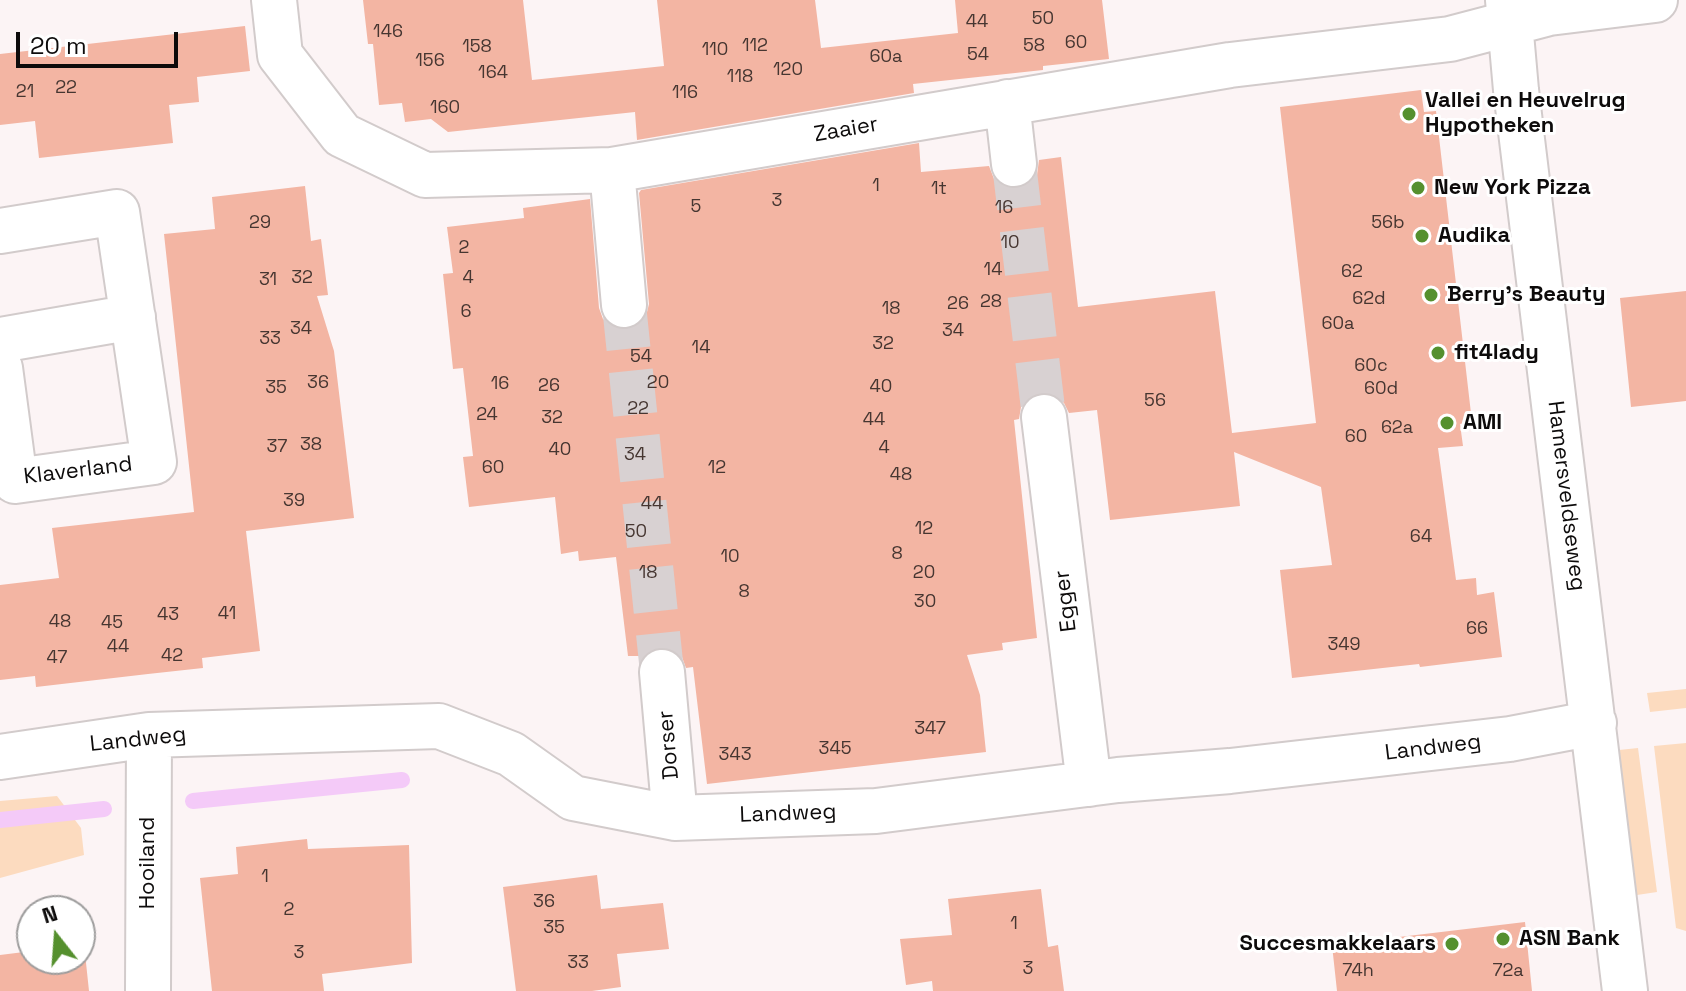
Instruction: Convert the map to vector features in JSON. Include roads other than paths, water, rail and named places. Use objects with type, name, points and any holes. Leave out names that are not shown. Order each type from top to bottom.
[{"type":"street","name":"Zaaier","points":[[274,0],[280,55],[342,135],[425,175],[612,170],[1230,65],[1450,39],[1509,11],[1549,13],[1655,0]]},
{"type":"street","name":"Hamersveldseweg","points":[[1509,11],[1625,991]]},
{"type":"street","points":[[1007,102],[1014,164]]},
{"type":"street","points":[[612,170],[624,305]]},
{"type":"street","name":"Klaverland","points":[[0,231],[132,206],[133,317],[154,462],[15,481],[0,368]]},
{"type":"street","points":[[0,340],[133,317]]},
{"type":"street","name":"Egger","points":[[1044,417],[1089,784]]},
{"type":"street","name":"Dorser","points":[[662,672],[675,818]]},
{"type":"street","name":"Landweg","points":[[0,757],[149,735],[439,726],[511,754],[573,798],[675,818],[876,811],[1089,784],[1510,739],[1594,723]]},
{"type":"street","name":"Hooiland","points":[[148,991],[149,735]]},
{"type":"waterway","points":[[193,801],[402,780]]},
{"type":"waterway","points":[[0,820],[104,809]]},
{"type":"tunnel","points":[[1014,164],[1044,417]]},
{"type":"tunnel","points":[[624,305],[662,672]]},
{"type":"place","name":"Vallei en Heuvelrug Hypotheken","points":[[1409,114]]},
{"type":"place","name":"New York Pizza","points":[[1418,188]]},
{"type":"place","name":"Audika","points":[[1422,236]]},
{"type":"place","name":"Berry's Beauty","points":[[1431,295]]},
{"type":"place","name":"fit4lady","points":[[1438,353]]},
{"type":"place","name":"AMI","points":[[1447,423]]},
{"type":"place","name":"ASN Bank","points":[[1503,939]]},
{"type":"place","name":"Succesmakkelaars","points":[[1452,944]]}]
